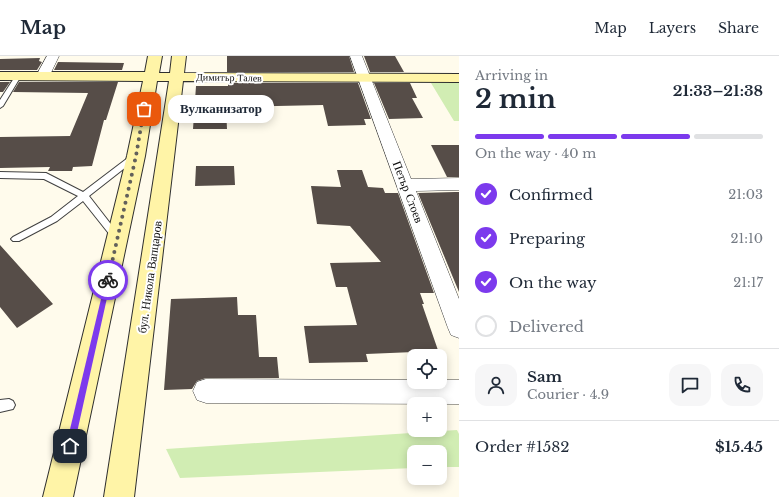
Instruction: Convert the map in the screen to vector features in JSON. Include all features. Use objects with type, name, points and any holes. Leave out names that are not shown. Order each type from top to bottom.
[{"type":"street","points":[[43,76],[53,56]]},
{"type":"street","name":"Петър Стоев","points":[[356,56],[459,328]]},
{"type":"street","points":[[58,497],[136,156],[153,66]]},
{"type":"street","name":"Димитър Талев","points":[[0,76],[43,76],[153,66],[178,66],[365,78],[459,78]]},
{"type":"street","name":"бул. Никола Вапцаров","points":[[119,497],[178,66]]},
{"type":"street","points":[[405,185],[459,184]]},
{"type":"street","points":[[206,391],[459,392]]},
{"type":"lane","points":[[0,106],[18,76]]},
{"type":"lane","points":[[16,239],[54,219],[136,156]]},
{"type":"lane","points":[[0,175],[46,176],[84,196],[117,239]]},
{"type":"green space","points":[[459,82],[459,121],[454,121],[431,83]]},
{"type":"green space","points":[[457,430],[459,434],[459,467],[447,467],[447,445],[407,445],[407,468],[180,478],[166,449],[407,433],[407,437],[447,437],[447,431]]},
{"type":"building","points":[[227,56],[349,56],[354,72],[227,72]]},
{"type":"building","points":[[364,56],[395,56],[404,72],[370,72]]},
{"type":"building","points":[[40,58],[39,61],[42,62],[37,70],[0,70],[0,59]]},
{"type":"building","points":[[58,62],[124,63],[122,70],[54,70]]},
{"type":"building","points":[[0,82],[10,82],[3,92],[0,92]]},
{"type":"building","points":[[19,82],[118,82],[106,120],[104,120],[92,166],[73,167],[72,171],[48,171],[50,167],[0,168],[0,137],[70,136],[88,93],[13,92]]},
{"type":"building","points":[[228,83],[358,83],[371,119],[364,119],[366,125],[328,126],[323,105],[226,107],[227,129],[193,129],[196,86],[228,86]]},
{"type":"building","points":[[374,83],[410,83],[417,98],[412,98],[423,118],[389,119]]},
{"type":"building","points":[[431,145],[459,145],[459,177],[447,177]]},
{"type":"building","points":[[196,166],[234,166],[235,185],[195,186]]},
{"type":"building","points":[[337,170],[362,170],[368,187],[383,188],[385,193],[398,193],[434,293],[420,293],[424,304],[422,304],[438,349],[407,349],[407,352],[366,354],[368,362],[309,363],[304,326],[357,325],[347,287],[336,287],[330,263],[381,262],[350,226],[317,224],[311,186],[341,187]]},
{"type":"building","points":[[459,192],[459,292],[418,193]]},
{"type":"building","points":[[0,245],[53,304],[17,328],[0,307]]},
{"type":"building","points":[[237,297],[238,315],[256,315],[259,357],[277,357],[279,378],[206,378],[197,381],[192,389],[164,390],[171,299]]},
{"type":"way so far","points":[[108,280],[136,156],[144,109]]},
{"type":"place","name":"Вулканизатор","points":[[144,109]]},
{"type":"route","points":[[70,446],[108,280]]}]
